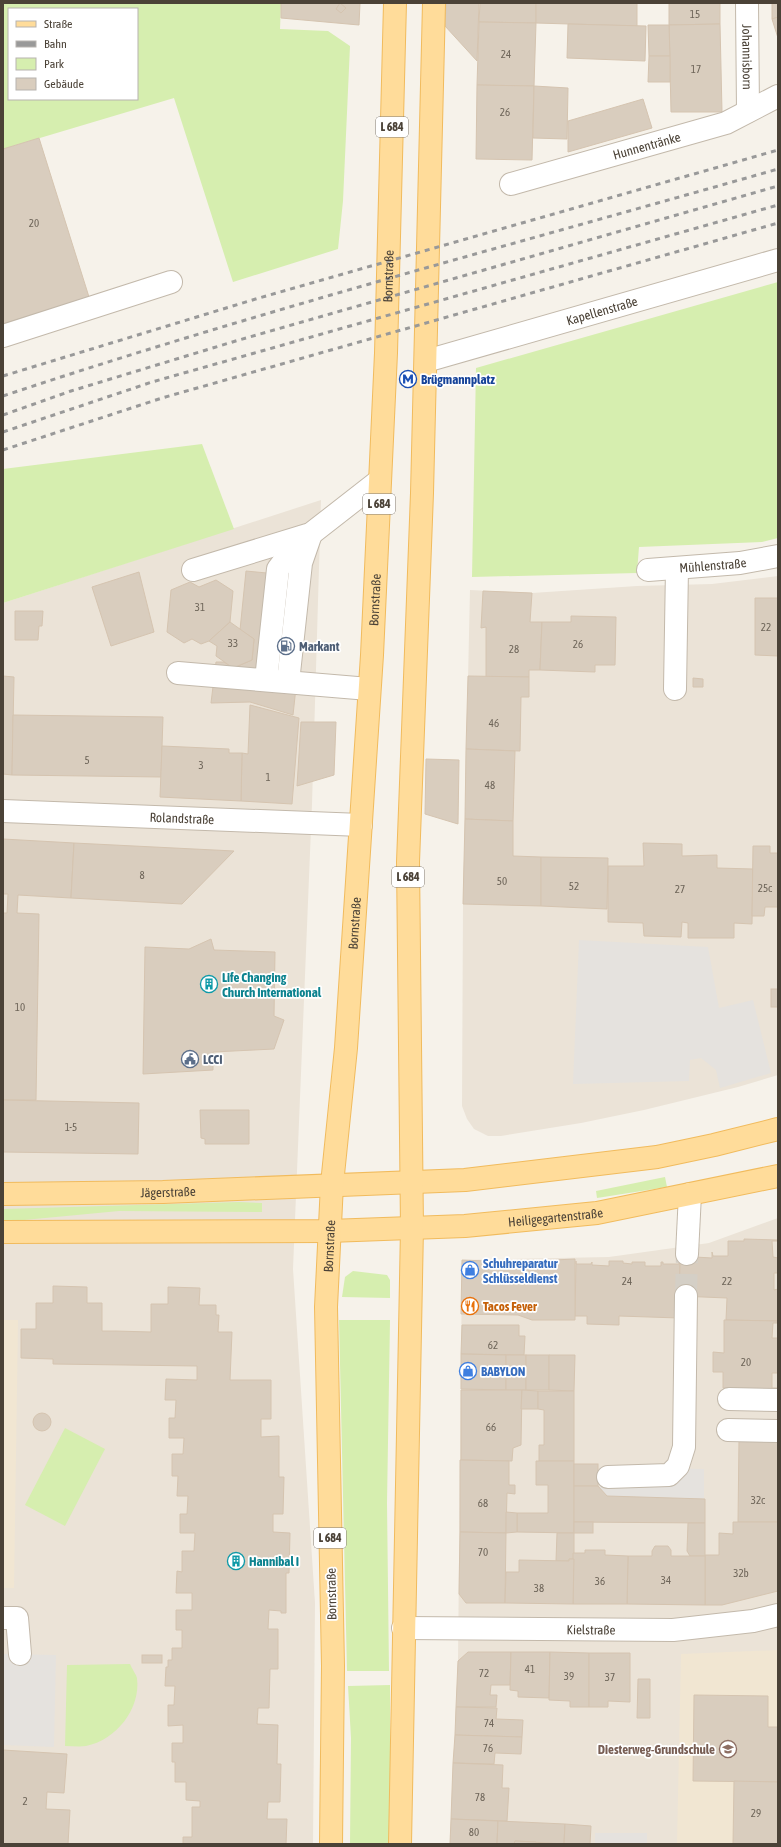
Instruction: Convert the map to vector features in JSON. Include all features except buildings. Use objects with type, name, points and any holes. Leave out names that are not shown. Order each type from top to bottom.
[{"type":"main road","name":"Bornstraße","points":[[331,1844],[333,1674],[326,1307],[332,1184],[346,1048],[370,689],[386,353],[395,3]]},
{"type":"main road","name":"L 684","points":[[400,1844],[412,1228],[408,862],[426,361],[434,3]]},
{"type":"main road","points":[[332,1184],[465,1180],[657,1156],[714,1145],[778,1129]]},
{"type":"main road","name":"Heiligegartenstraße","points":[[329,1231],[465,1226],[597,1213],[778,1176]]},
{"type":"main road","name":"Jägerstraße","points":[[3,1194],[163,1192],[332,1184]]},
{"type":"main road","points":[[3,1232],[329,1231]]},
{"type":"street","name":"Johannisborn","points":[[747,3],[748,111]]},
{"type":"street","name":"Hunnentränke","points":[[511,184],[726,123],[778,96]]},
{"type":"street","name":"Kapellenstraße","points":[[426,361],[778,260]]},
{"type":"street","points":[[3,336],[171,282]]},
{"type":"street","points":[[266,680],[278,569],[290,553],[312,533],[380,480]]},
{"type":"street","points":[[193,570],[312,533]]},
{"type":"street","points":[[288,682],[301,563],[312,533]]},
{"type":"street","name":"Mühlenstraße","points":[[648,570],[740,563],[778,556]]},
{"type":"street","points":[[675,689],[677,568]]},
{"type":"street","points":[[178,673],[370,689]]},
{"type":"street","name":"Rolandstraße","points":[[3,811],[361,826]]},
{"type":"street","points":[[687,1254],[690,1194]]},
{"type":"street","points":[[608,1477],[669,1476],[678,1466],[684,1447],[686,1296]]},
{"type":"street","points":[[729,1399],[778,1400]]},
{"type":"street","points":[[728,1430],[778,1431]]},
{"type":"street","name":"Kielstraße","points":[[404,1628],[673,1630],[753,1621],[778,1615]]},
{"type":"street","points":[[10,1618],[20,1654]]},
{"type":"shaded area","points":[[321,500],[312,804],[293,1269],[315,1603],[313,1844],[3,1844],[3,603]]},
{"type":"shaded area","points":[[778,576],[778,1075],[738,1087],[644,1110],[581,1123],[501,1136],[488,1136],[474,1129],[467,1119],[462,1106],[463,904],[470,590],[532,593],[637,586],[712,584]]},
{"type":"shaded area","points":[[579,940],[708,947],[719,1008],[753,1000],[771,1073],[720,1088],[716,1070],[701,1058],[690,1060],[689,1081],[573,1084]]},
{"type":"shaded area","points":[[778,1218],[778,1844],[450,1844],[458,1661],[462,1260],[609,1257],[709,1243]]},
{"type":"shaded area","points":[[3,1320],[18,1320],[14,1588],[3,1588]]},
{"type":"shaded area","points":[[600,1467],[704,1469],[704,1501],[600,1498]]},
{"type":"shaded area","name":"Diesterweg-Grundschule","points":[[778,1650],[778,1844],[677,1844],[681,1654]]},
{"type":"shaded area","points":[[3,1654],[56,1655],[54,1747],[3,1745]]},
{"type":"shaded area","points":[[595,1833],[647,1833],[647,1844],[595,1844]]},
{"type":"green space","points":[[3,3],[281,3],[280,29],[328,31],[350,46],[343,201],[338,249],[233,282],[174,98],[3,149]]},
{"type":"green space","points":[[778,282],[778,538],[762,542],[639,547],[637,573],[472,577],[476,368]]},
{"type":"green space","points":[[202,444],[234,529],[3,603],[3,469]]},
{"type":"green space","points":[[665,1177],[667,1187],[597,1198],[596,1191]]},
{"type":"green space","points":[[239,1202],[262,1203],[262,1212],[119,1211],[3,1222],[3,1209]]},
{"type":"green space","points":[[353,1271],[387,1275],[390,1280],[390,1298],[342,1297],[345,1277]]},
{"type":"green space","points":[[339,1320],[390,1320],[387,1503],[389,1671],[347,1671]]},
{"type":"green space","points":[[65,1428],[105,1449],[65,1526],[25,1505]]},
{"type":"green space","points":[[130,1664],[137,1678],[137,1690],[131,1712],[124,1721],[116,1730],[97,1743],[86,1746],[65,1746],[67,1665]]},
{"type":"green space","points":[[390,1685],[390,1844],[350,1844],[351,1738],[348,1686]]},
{"type":"tunnel","points":[[686,1296],[687,1254]]},
{"type":"railway","points":[[3,376],[259,298],[778,150]]},
{"type":"railway","points":[[3,396],[292,306],[778,169]]},
{"type":"railway","points":[[3,415],[71,391],[239,340],[778,186]]},
{"type":"railway","points":[[3,432],[152,382],[778,205]]},
{"type":"railway","points":[[3,450],[162,398],[778,223]]},
{"type":"place","name":"Brügmannplatz","points":[[408,379]]},
{"type":"place","name":"Markant","points":[[286,646]]},
{"type":"place","name":"Life Changing Church International","points":[[209,984]]},
{"type":"place","name":"LCCI","points":[[190,1059]]},
{"type":"place","name":"Schuhreparatur Schlüsseldienst","points":[[470,1270]]},
{"type":"place","name":"Tacos Fever","points":[[470,1306]]},
{"type":"place","name":"BABYLON","points":[[468,1371]]},
{"type":"place","name":"Hannibal I","points":[[236,1561]]},
{"type":"place","name":"Diesterweg-Grundschule","points":[[728,1749]]}]
